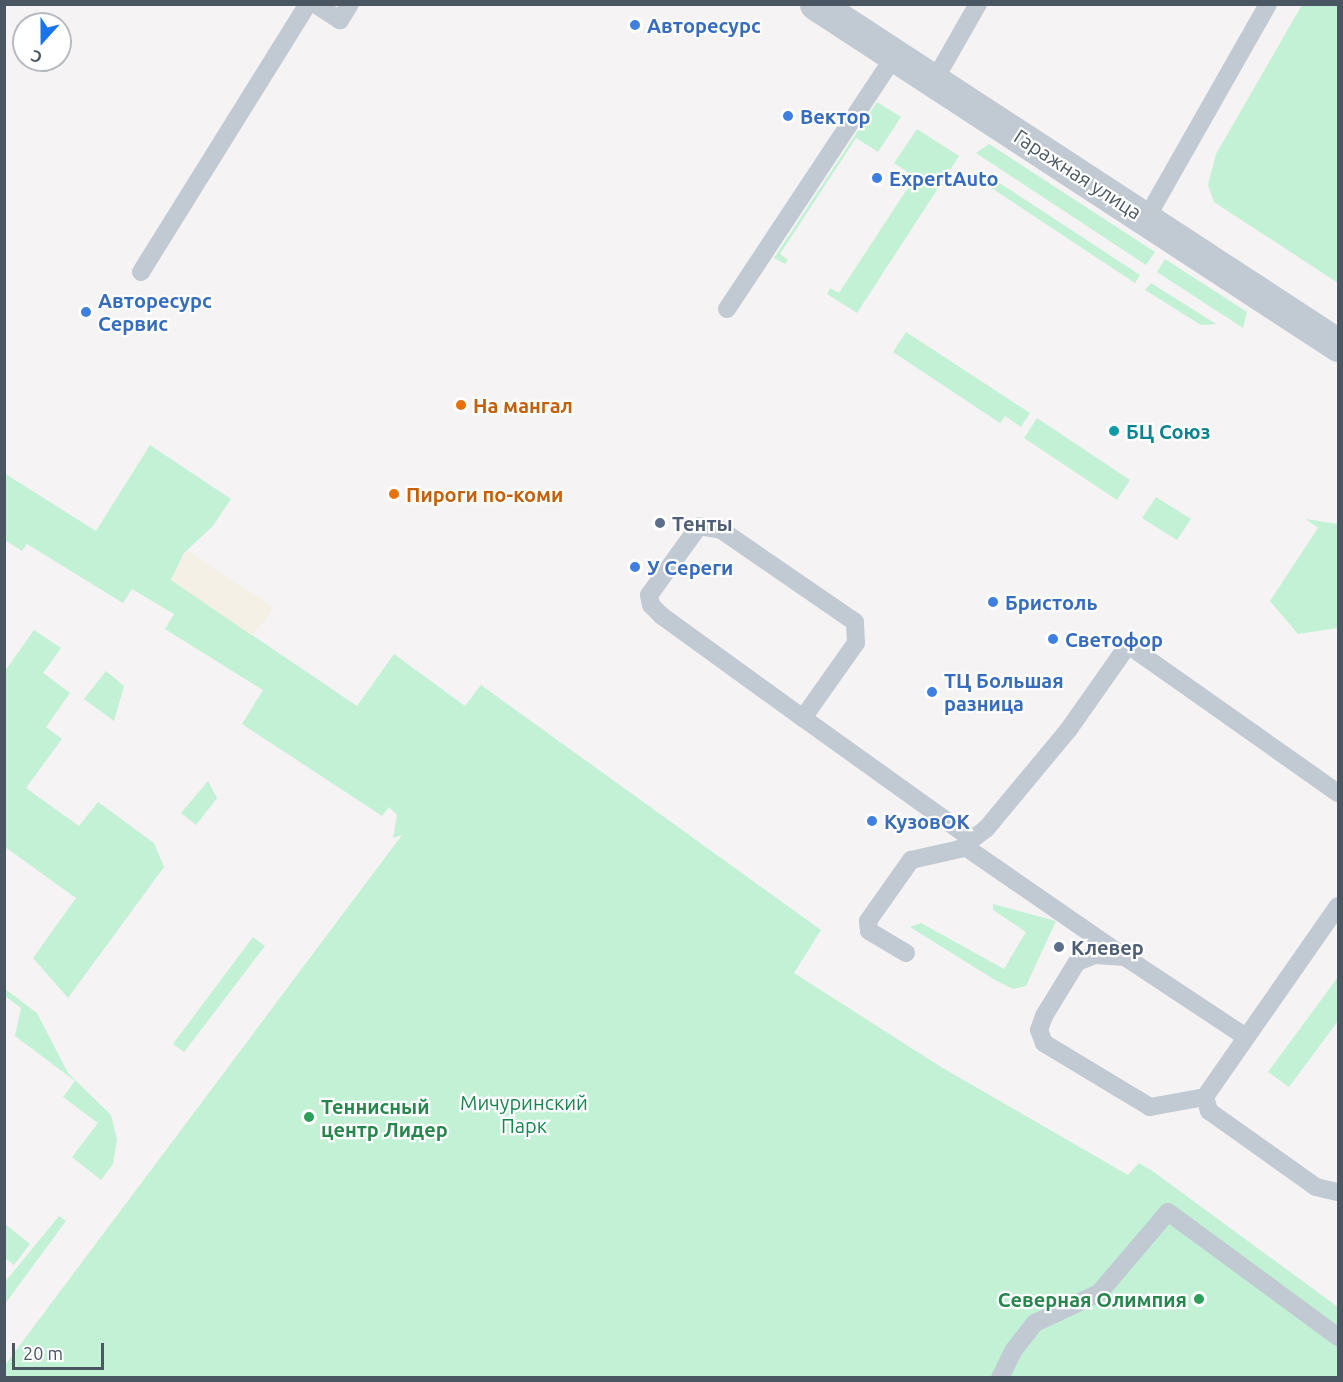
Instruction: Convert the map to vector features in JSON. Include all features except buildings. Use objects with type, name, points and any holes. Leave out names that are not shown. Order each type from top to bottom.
[{"type":"street","name":"Гаражная улица","points":[[816,4],[1338,345]]},
{"type":"lane","points":[[141,272],[308,4]]},
{"type":"lane","points":[[315,4],[340,20],[350,4]]},
{"type":"lane","points":[[934,81],[978,4]]},
{"type":"lane","points":[[1146,219],[1268,4]]},
{"type":"lane","points":[[727,309],[895,55]]},
{"type":"lane","points":[[803,718],[856,643],[855,622],[721,530],[699,526],[650,595],[651,605],[968,843],[1125,957],[1246,1037]]},
{"type":"lane","points":[[906,953],[869,930],[868,921],[911,860],[968,843],[1069,729],[1128,645],[1338,793]]},
{"type":"lane","points":[[1125,957],[1095,955],[1077,962],[1044,1016],[1040,1030],[1044,1043],[1150,1107],[1205,1097],[1338,906]]},
{"type":"lane","points":[[1205,1097],[1209,1111],[1316,1188],[1338,1192]]},
{"type":"lane","points":[[1000,1377],[1012,1350],[1035,1323],[1099,1293],[1168,1212],[1338,1337]]},
{"type":"green space","points":[[1302,5],[1338,5],[1338,283],[1214,202],[1208,185],[1216,154]]},
{"type":"green space","points":[[877,102],[901,117],[878,152],[856,138],[780,254],[788,260],[785,264],[774,258]]},
{"type":"green space","points":[[917,129],[959,156],[857,313],[827,294],[830,288],[839,293],[915,177],[894,163]]},
{"type":"green space","points":[[989,144],[1155,252],[1146,265],[976,153]]},
{"type":"green space","points":[[980,170],[1140,275],[1135,283],[975,177]]},
{"type":"green space","points":[[1165,259],[1247,312],[1243,328],[1157,272]]},
{"type":"green space","points":[[1151,283],[1216,324],[1201,325],[1145,290]]},
{"type":"green space","points":[[906,332],[1030,413],[1021,427],[1005,416],[1000,423],[893,352]]},
{"type":"green space","points":[[1037,418],[1130,480],[1117,500],[1024,438]]},
{"type":"green space","name":"Мичуринский Парк","points":[[150,445],[231,499],[213,526],[184,553],[171,580],[357,706],[394,654],[465,706],[481,685],[821,930],[794,973],[941,1067],[1128,1175],[1139,1163],[1151,1170],[1338,1307],[1338,1377],[5,1377],[5,1365],[402,835],[393,838],[397,815],[389,807],[382,816],[242,724],[263,690],[165,629],[174,614],[132,589],[123,603],[27,544],[22,551],[5,540],[4,473],[96,531]]},
{"type":"green space","points":[[1156,497],[1191,519],[1177,540],[1142,518]]},
{"type":"green space","points":[[1306,519],[1338,524],[1338,628],[1298,634],[1270,601],[1318,528]]},
{"type":"green space","points":[[34,630],[61,648],[43,673],[70,693],[46,727],[62,739],[26,788],[79,826],[98,802],[154,843],[164,867],[68,998],[33,958],[76,898],[5,847],[5,671]]},
{"type":"green space","points":[[106,671],[124,686],[114,721],[84,699]]},
{"type":"green space","points":[[208,781],[217,798],[196,825],[181,813]]},
{"type":"green space","points":[[993,904],[1056,921],[1026,986],[1013,989],[995,980],[910,927],[921,923],[1004,969],[1026,932],[993,910]]},
{"type":"green space","points":[[253,937],[265,946],[184,1052],[173,1044]]},
{"type":"green space","points":[[1338,977],[1338,1021],[1289,1087],[1268,1072]]},
{"type":"green space","points":[[5,989],[37,1013],[68,1073],[111,1115],[117,1139],[113,1164],[101,1180],[72,1157],[98,1123],[63,1097],[75,1081],[15,1036],[21,1008],[5,996]]},
{"type":"green space","points":[[59,1216],[66,1221],[5,1304],[5,1282]]},
{"type":"green space","points":[[5,1224],[30,1244],[14,1265],[5,1258]]},
{"type":"sand","points":[[187,550],[274,607],[253,636],[171,580]]},
{"type":"place","name":"Авторесурс","points":[[635,25]]},
{"type":"place","name":"Вектор","points":[[788,116]]},
{"type":"place","name":"ExpertAuto","points":[[877,178]]},
{"type":"place","name":"Авторесурс Сервис","points":[[86,312]]},
{"type":"place","name":"На мангал","points":[[461,405]]},
{"type":"place","name":"БЦ Союз","points":[[1114,431]]},
{"type":"place","name":"Пироги по-коми","points":[[394,494]]},
{"type":"place","name":"Тенты","points":[[660,523]]},
{"type":"place","name":"У Сереги","points":[[635,567]]},
{"type":"place","name":"Бристоль","points":[[993,602]]},
{"type":"place","name":"Светофор","points":[[1053,639]]},
{"type":"place","name":"ТЦ Большая разница","points":[[932,692]]},
{"type":"place","name":"КузовОК","points":[[872,821]]},
{"type":"place","name":"Клевер","points":[[1059,947]]},
{"type":"place","name":"Теннисный центр Лидер","points":[[309,1117]]},
{"type":"place","name":"Северная Олимпия","points":[[1199,1299]]}]
